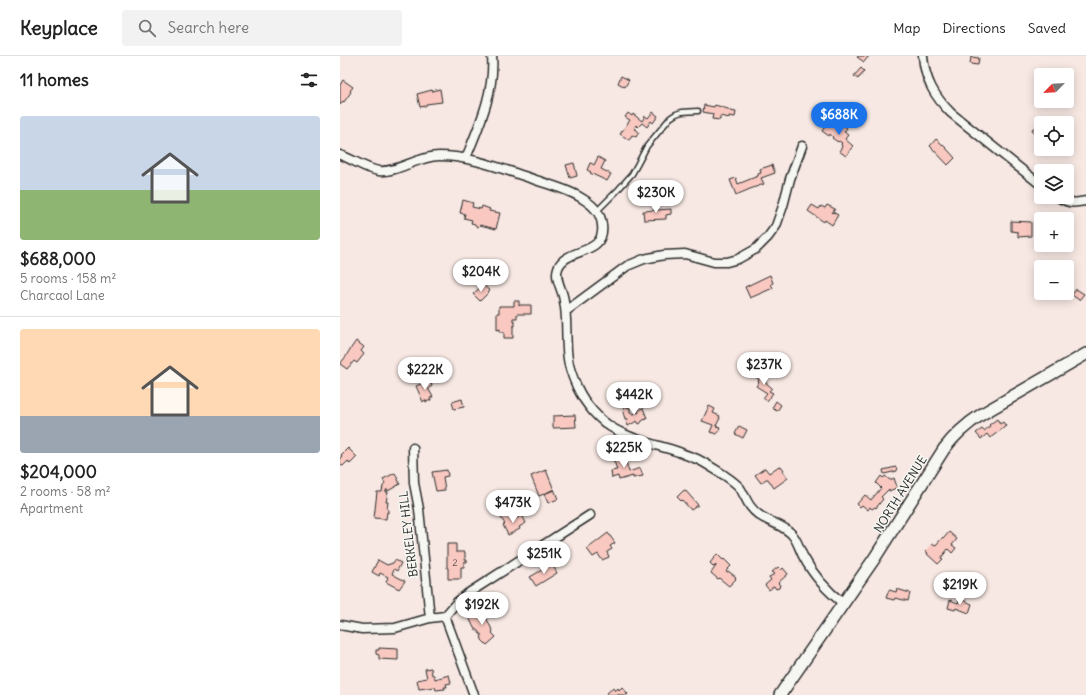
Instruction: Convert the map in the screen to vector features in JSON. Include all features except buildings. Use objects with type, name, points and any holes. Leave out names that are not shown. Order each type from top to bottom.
[{"type":"street","points":[[466,158],[485,107],[491,83],[492,56]]},
{"type":"street","points":[[923,56],[927,79],[935,94],[945,107],[1034,179]]},
{"type":"street","points":[[566,311],[627,266],[644,259],[664,255],[685,254],[714,262],[727,262],[738,259],[756,249],[776,226],[790,179],[802,146]]},
{"type":"street","points":[[340,155],[377,171],[385,171],[426,157],[437,156],[466,158],[572,193],[583,199],[597,211],[603,229],[600,240],[591,247],[565,259],[560,264],[557,276],[564,297],[566,311],[568,361],[577,388],[590,409],[614,430],[698,459],[734,482],[741,490],[752,509],[759,515],[793,535],[814,574],[836,598],[844,604]]},
{"type":"street","points":[[1074,203],[1086,201]]},
{"type":"street","name":"NORTH AVENUE","points":[[780,695],[874,559],[944,449],[960,430],[982,414],[1086,354]]},
{"type":"street","name":"BERKELEY HILL","points":[[413,448],[414,483],[419,510],[430,618]]},
{"type":"street","points":[[340,625],[362,628],[395,628],[430,618],[445,616],[457,602],[467,594],[590,515]]},
{"type":"street","points":[[445,616],[474,695]]},
{"type":"lane","points":[[597,211],[632,174],[647,146],[670,118],[682,112],[698,111]]}]
